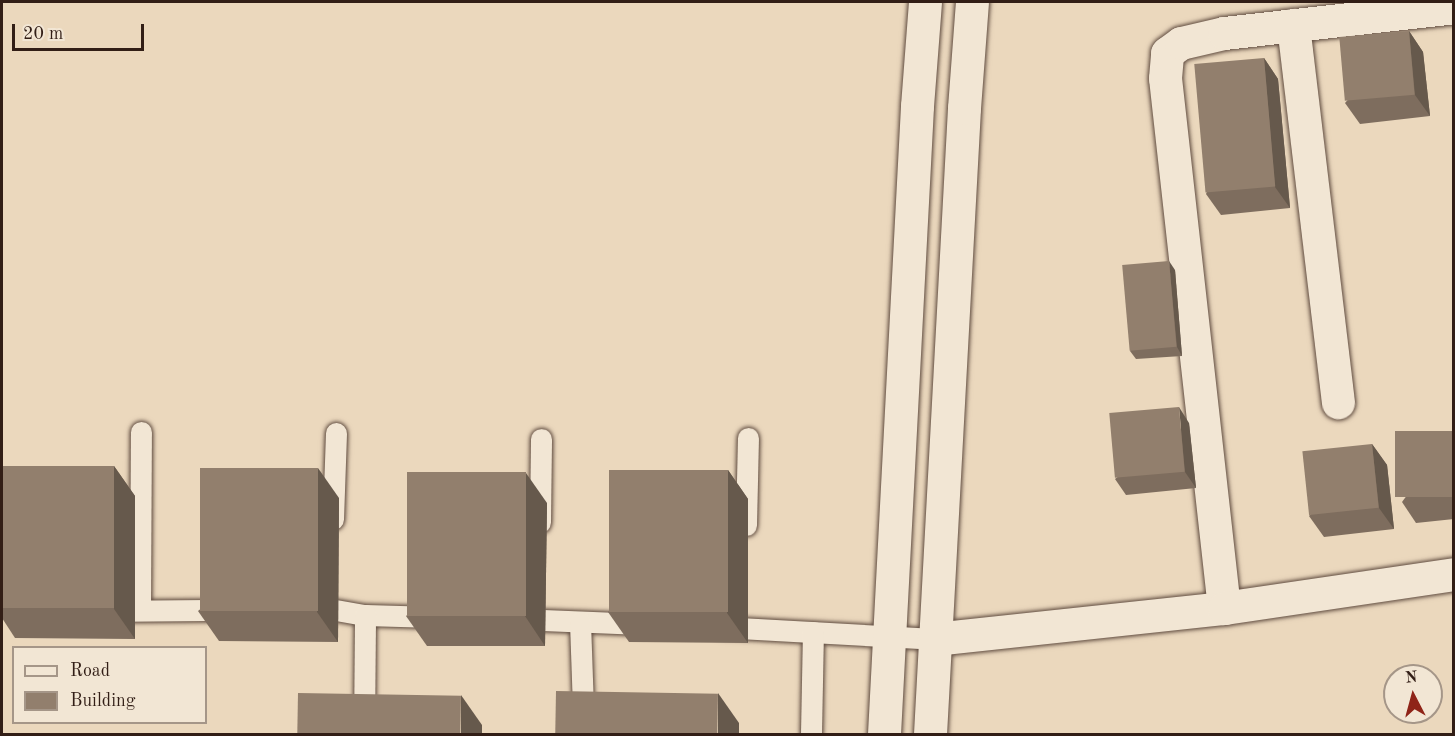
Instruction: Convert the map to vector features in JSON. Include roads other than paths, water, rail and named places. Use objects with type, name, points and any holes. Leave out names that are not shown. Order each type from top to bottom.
[{"type":"street","points":[[884,735],[925,2]]},
{"type":"street","points":[[930,735],[972,2]]},
{"type":"street","points":[[1224,608],[1167,90],[1167,53],[1181,43],[1224,33],[1454,7]]},
{"type":"street","points":[[1293,25],[1338,402]]},
{"type":"street","points":[[934,639],[1224,608],[1454,574]]},
{"type":"lane","points":[[140,610],[141,432]]},
{"type":"lane","points":[[332,538],[336,433]]},
{"type":"lane","points":[[746,545],[747,438]]},
{"type":"lane","points":[[540,541],[541,439]]},
{"type":"lane","points":[[330,609],[331,585]]},
{"type":"lane","points":[[540,597],[540,620]]},
{"type":"lane","points":[[745,605],[745,628]]},
{"type":"lane","points":[[294,609],[330,609],[365,615],[459,617]]},
{"type":"lane","points":[[82,610],[247,610]]},
{"type":"lane","points":[[364,735],[365,615]]},
{"type":"lane","points":[[494,618],[663,625]]},
{"type":"lane","points":[[580,621],[584,735]]},
{"type":"lane","points":[[698,627],[934,639]]},
{"type":"lane","points":[[811,735],[813,632]]}]
